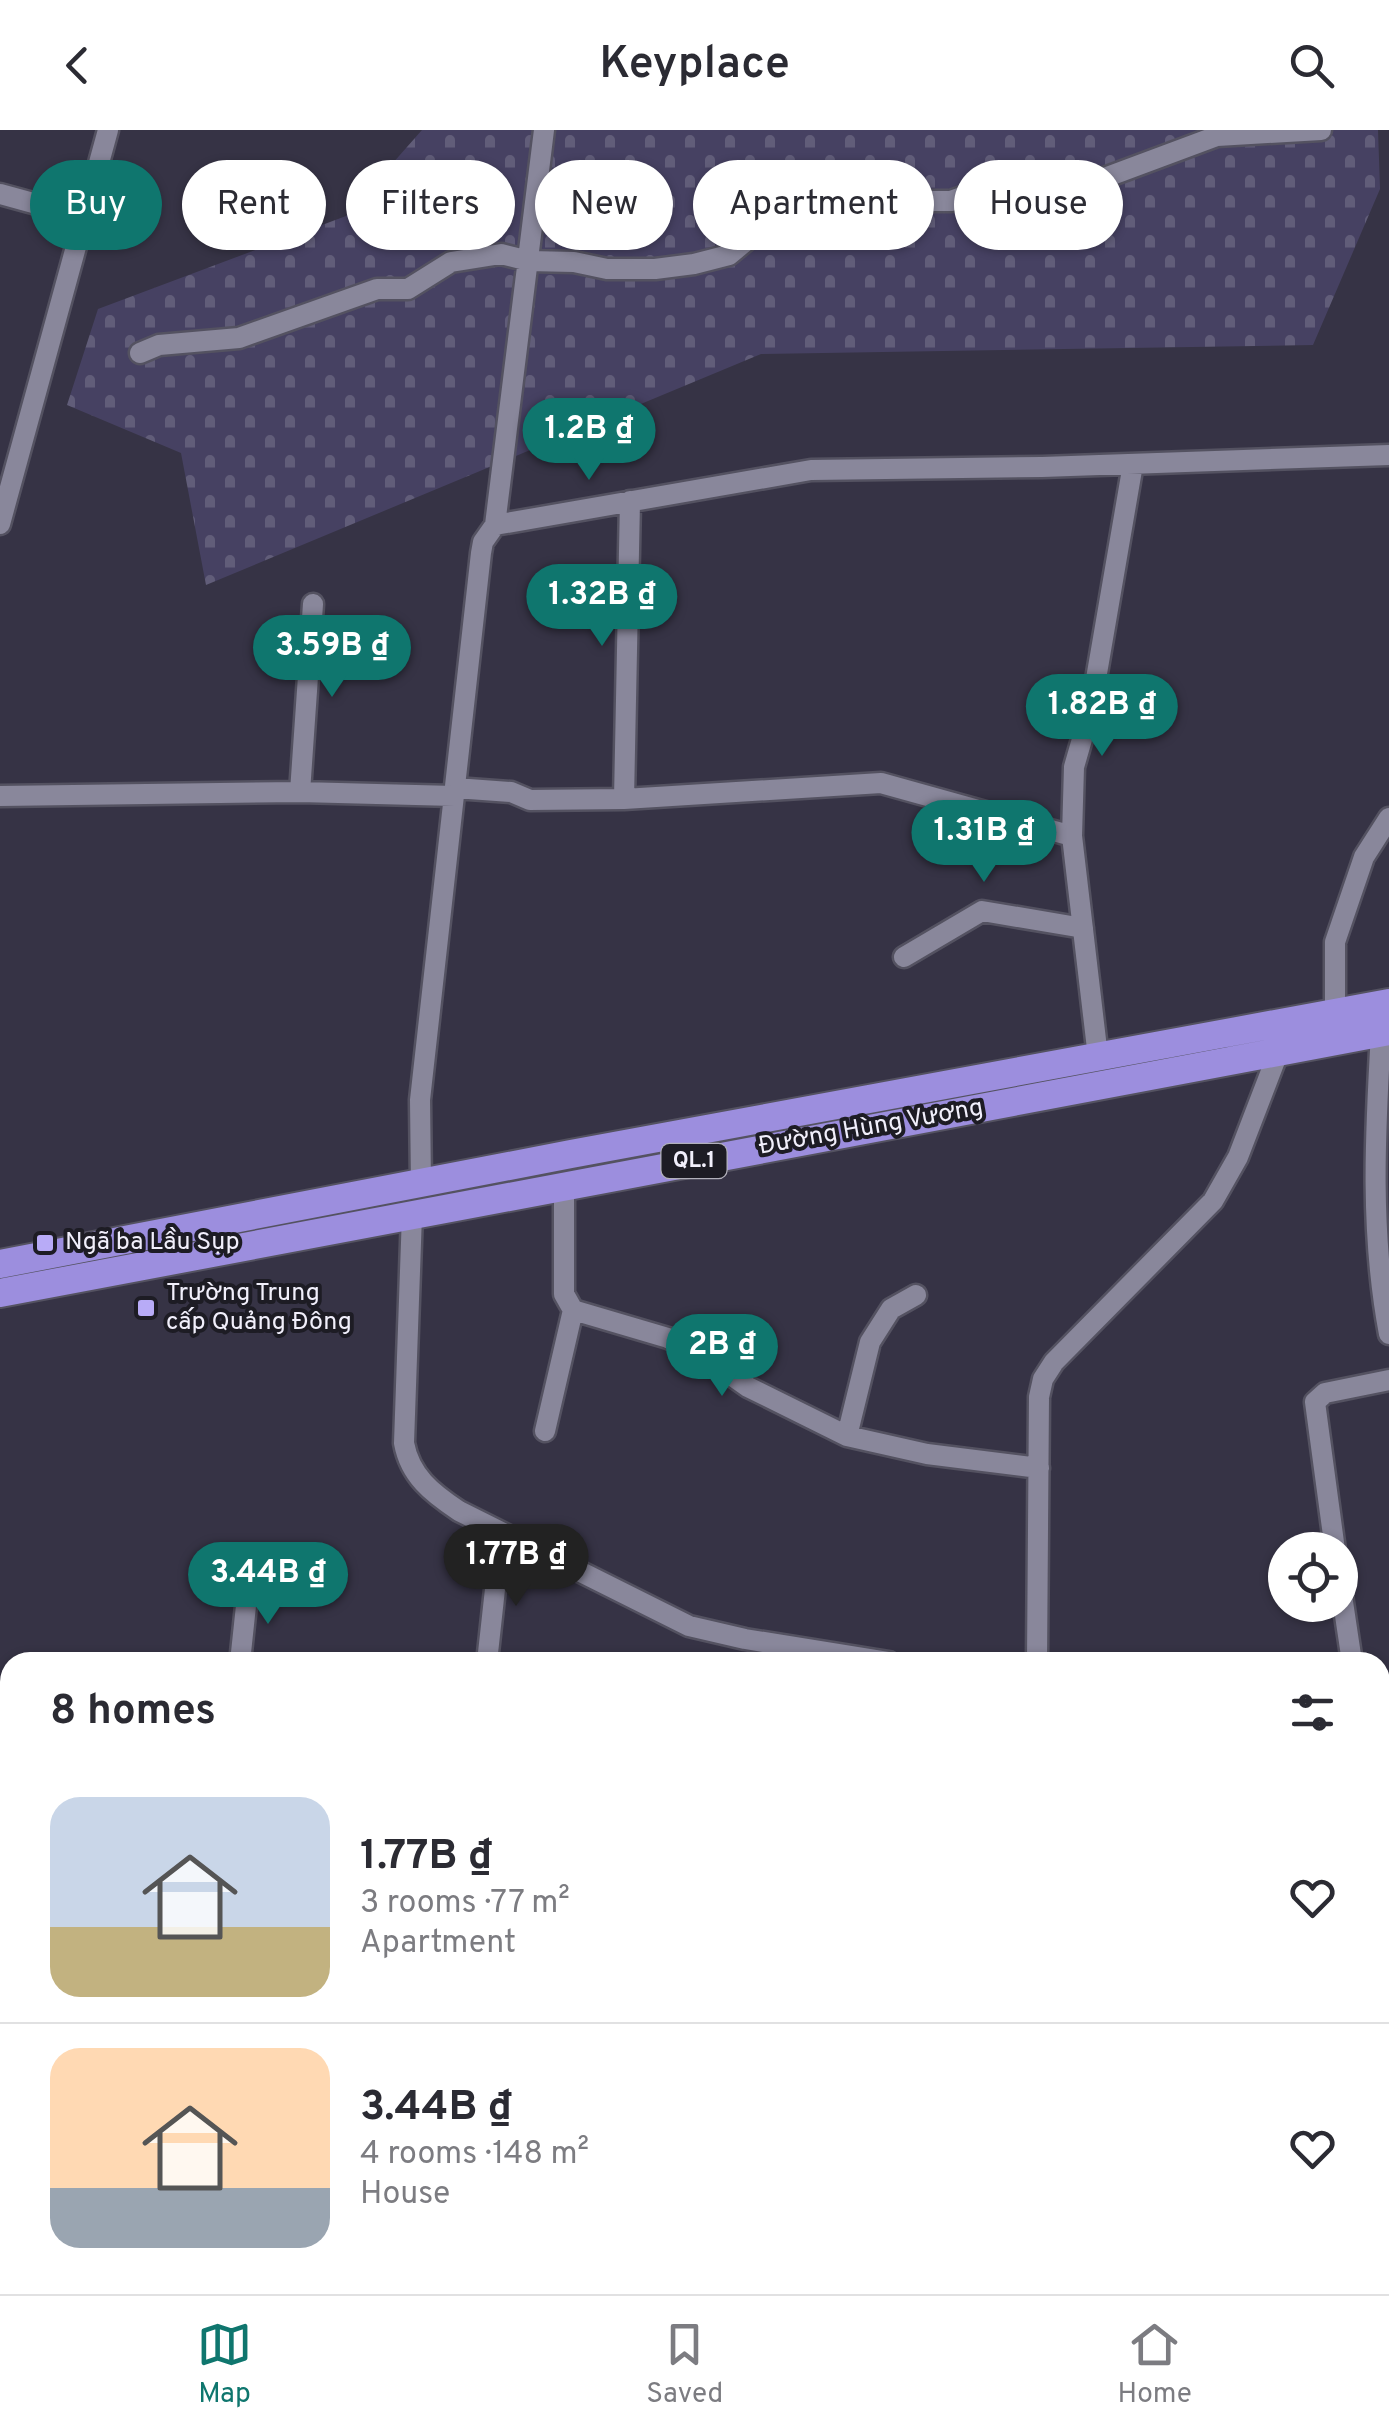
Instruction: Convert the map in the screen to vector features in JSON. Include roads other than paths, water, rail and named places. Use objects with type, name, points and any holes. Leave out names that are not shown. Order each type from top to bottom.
[{"type":"highway","name":"Đường Hùng Vương","points":[[0,1264],[590,1150],[1389,1004]]},
{"type":"highway","name":"Đường Hùng Vương","points":[[0,1293],[1385,1032]]},
{"type":"street","points":[[100,160],[108,130]]},
{"type":"street","points":[[421,1185],[420,1100],[481,553],[483,542],[495,526],[544,130]]},
{"type":"street","points":[[140,354],[159,345],[239,338],[377,288],[408,289],[450,262],[494,254],[608,269],[694,264],[729,255],[776,216],[806,212],[836,200],[892,206],[951,201],[984,189],[1015,192],[1050,178],[1080,186],[1217,136],[1321,130]]},
{"type":"street","points":[[0,194],[30,202]]},
{"type":"street","points":[[0,524],[75,250]]},
{"type":"street","points":[[495,526],[811,470],[1389,455]]},
{"type":"street","points":[[1098,1058],[1072,836],[1074,767],[1091,708],[1133,464]]},
{"type":"street","points":[[624,799],[630,501]]},
{"type":"street","points":[[300,792],[314,604]]},
{"type":"street","points":[[0,796],[512,792],[530,800],[624,799],[881,782],[1072,836]]},
{"type":"street","points":[[1335,1014],[1335,942],[1364,858],[1389,818]]},
{"type":"street","points":[[904,957],[976,913],[988,910],[1083,928]]},
{"type":"street","points":[[1385,1032],[1374,1214],[1389,1334]]},
{"type":"street","points":[[1037,1652],[1039,1397],[1048,1370],[1213,1201],[1238,1157],[1278,1054]]},
{"type":"street","points":[[544,1430],[573,1310],[564,1294],[564,1185]]},
{"type":"street","points":[[412,1214],[404,1443],[407,1460],[417,1478],[459,1511],[688,1626],[827,1652]]},
{"type":"street","points":[[846,1436],[870,1342],[890,1308],[916,1294]]},
{"type":"street","points":[[573,1310],[683,1344],[748,1387],[846,1436],[927,1454],[1039,1468]]},
{"type":"street","points":[[1333,1532],[1315,1402],[1325,1393],[1389,1380]]},
{"type":"street","points":[[488,1652],[496,1571],[531,1546]]},
{"type":"street","points":[[241,1652],[248,1587]]},
{"type":"street","points":[[1346,1622],[1350,1652]]},
{"type":"street","points":[[330,2294],[347,2294]]},
{"type":"place","name":"Ngã ba Lầu Sụp","points":[[45,1243]]},
{"type":"place","name":"Trường Trung cấp Quảng Đông","points":[[146,1308]]}]
